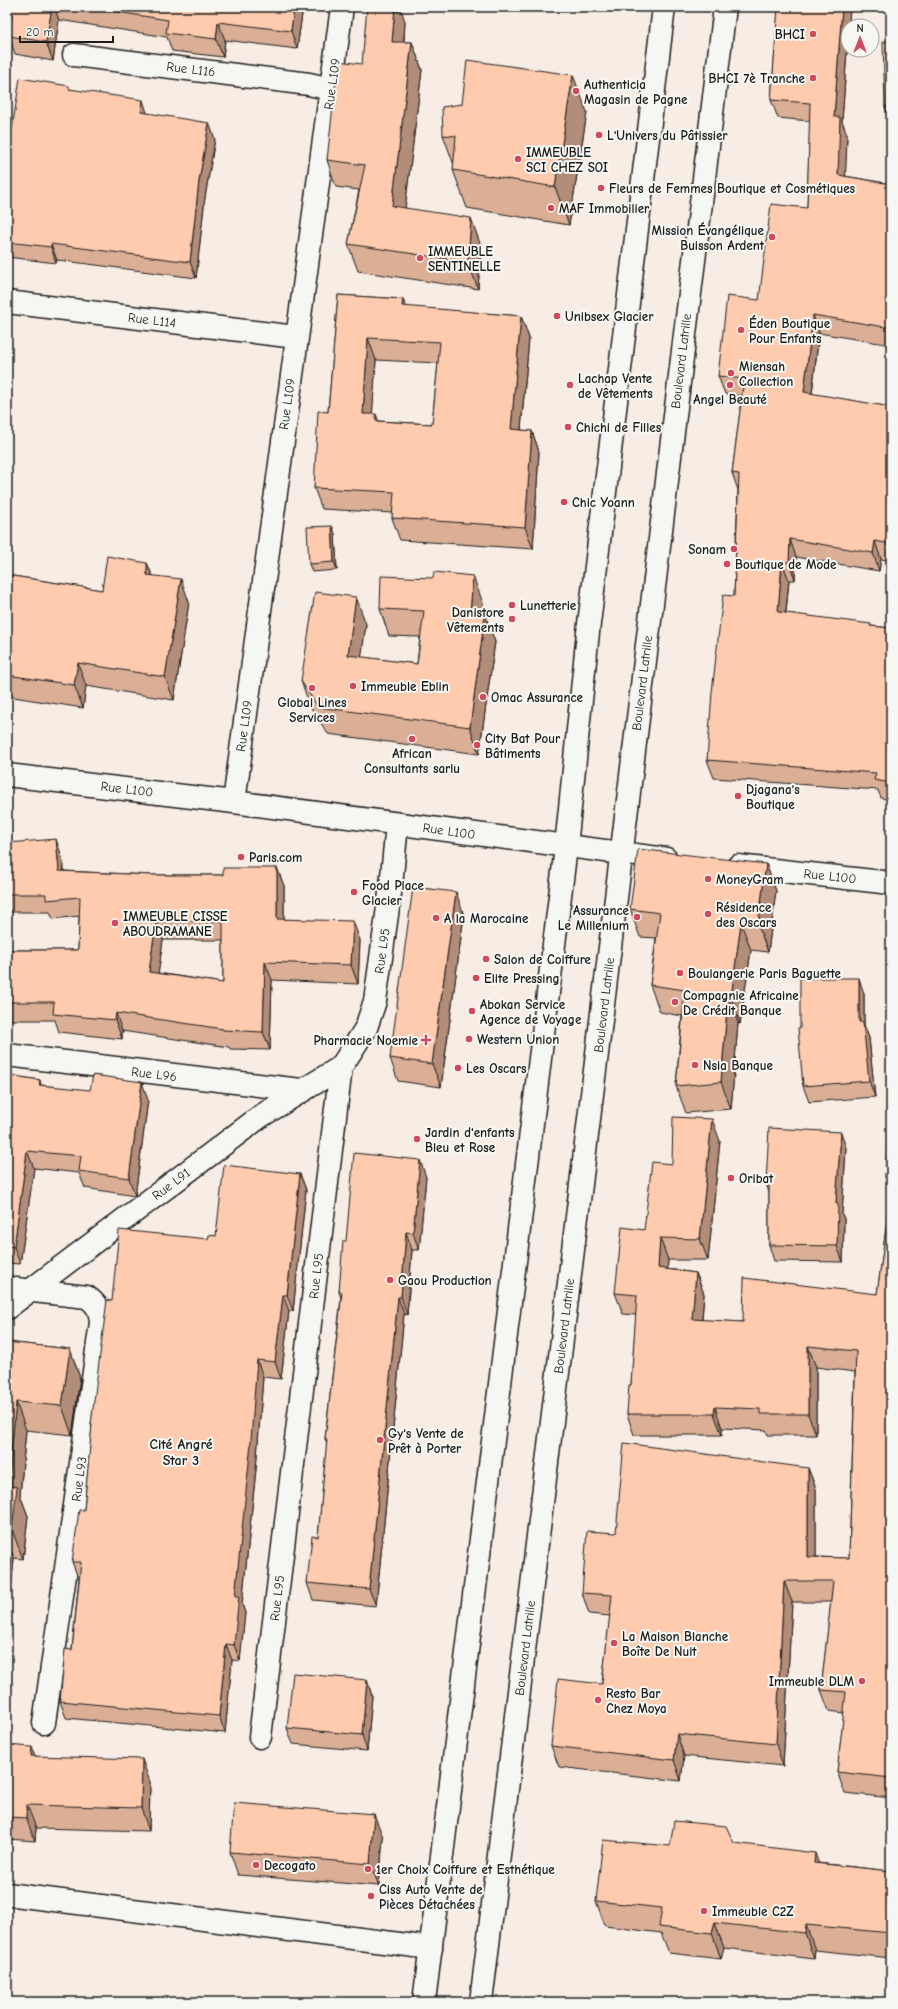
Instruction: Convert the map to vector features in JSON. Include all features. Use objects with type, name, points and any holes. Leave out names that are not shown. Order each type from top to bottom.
[{"type":"street","name":"Rue L109","points":[[234,802],[342,7]]},
{"type":"street","points":[[424,2002],[566,847],[588,632],[664,7]]},
{"type":"street","name":"Boulevard Latrille","points":[[481,2002],[725,7]]},
{"type":"street","name":"Rue L116","points":[[74,55],[309,84],[331,89]]},
{"type":"street","name":"Rue L114","points":[[7,302],[296,338]]},
{"type":"street","name":"Rue L100","points":[[7,775],[234,802],[566,847],[685,861]]},
{"type":"street","name":"Rue L95","points":[[260,1737],[341,1067],[366,1028],[375,1001],[391,886],[397,824]]},
{"type":"street","name":"Rue L100","points":[[716,864],[891,882]]},
{"type":"street","name":"Rue L96","points":[[7,1055],[302,1090]]},
{"type":"street","name":"Rue L91","points":[[7,1308],[261,1116],[341,1067]]},
{"type":"street","name":"Rue L93","points":[[7,1288],[87,1297],[95,1303],[100,1312],[101,1322],[44,1723]]},
{"type":"street","points":[[7,1894],[430,1948]]},
{"type":"building","points":[[13,7],[52,7],[46,42],[9,36]]},
{"type":"building","points":[[86,7],[294,7],[291,31],[218,22],[216,39],[166,33],[168,20]]},
{"type":"building","points":[[367,7],[395,7],[392,42],[412,42],[392,206],[471,218],[468,262],[348,244],[365,165],[327,160],[338,61],[362,64]]},
{"type":"building","points":[[778,7],[842,7],[834,117],[840,117],[838,175],[891,184],[891,328],[813,315],[804,392],[891,407],[891,544],[875,541],[873,553],[790,539],[789,562],[782,562],[778,612],[891,628],[891,783],[874,780],[876,773],[707,760],[712,692],[723,595],[734,596],[739,474],[732,473],[744,379],[718,376],[727,296],[759,300],[771,204],[807,208],[810,103],[771,100]]},
{"type":"building","points":[[891,41],[891,107],[885,107],[883,42]]},
{"type":"building","points":[[467,60],[573,75],[555,187],[453,170],[456,136],[443,135],[442,107],[462,104]]},
{"type":"building","points":[[20,78],[69,86],[69,89],[143,100],[141,112],[209,123],[199,181],[190,262],[51,244],[51,247],[7,242],[7,161]]},
{"type":"building","points":[[338,295],[403,299],[402,306],[521,316],[511,429],[532,431],[525,527],[392,518],[394,492],[314,488],[318,411],[328,412]],"holes":[[[368,338],[440,342],[432,424],[376,421],[376,414],[363,414]]]},
{"type":"building","points":[[332,526],[334,562],[309,564],[307,527]]},
{"type":"building","points":[[107,556],[147,563],[147,575],[181,579],[165,677],[78,663],[74,685],[7,675],[7,575],[102,590]]},
{"type":"building","points":[[434,572],[473,576],[470,613],[485,615],[470,727],[318,707],[301,681],[315,592],[356,597],[348,655],[417,664],[424,611],[380,609],[381,576],[433,578]]},
{"type":"building","points":[[56,839],[59,871],[152,875],[223,875],[223,868],[277,868],[277,919],[353,921],[351,965],[265,962],[263,1032],[223,1030],[116,1013],[115,1020],[53,1014],[54,1002],[7,1002],[7,950],[78,950],[80,897],[46,900],[46,894],[7,894],[8,843]],"holes":[[[156,921],[223,921],[223,983],[149,972]]]},
{"type":"building","points":[[638,849],[766,864],[758,925],[741,923],[731,997],[728,996],[721,1082],[676,1086],[685,990],[650,985],[660,913],[630,909]]},
{"type":"building","points":[[413,887],[456,892],[432,1064],[390,1058]]},
{"type":"building","points":[[800,978],[859,978],[859,1022],[863,1022],[869,1081],[803,1086],[798,1028],[800,1028]]},
{"type":"building","points":[[7,1075],[40,1080],[39,1085],[90,1090],[93,1075],[142,1082],[129,1178],[79,1171],[81,1156],[27,1151],[14,1247],[7,1246]]},
{"type":"building","points":[[673,1117],[712,1119],[700,1239],[660,1238],[658,1268],[696,1273],[692,1319],[743,1322],[744,1278],[877,1294],[891,1192],[891,1778],[837,1772],[846,1692],[821,1690],[833,1581],[784,1581],[776,1744],[677,1734],[674,1760],[551,1746],[558,1679],[602,1684],[612,1595],[582,1593],[587,1531],[616,1533],[624,1443],[808,1468],[808,1557],[849,1558],[856,1351],[808,1346],[808,1414],[760,1414],[760,1409],[715,1407],[714,1414],[627,1414],[629,1385],[631,1385],[637,1295],[615,1293],[622,1227],[644,1230],[652,1162],[672,1164]]},
{"type":"building","points":[[769,1128],[841,1132],[836,1203],[838,1203],[837,1246],[769,1245],[769,1183],[766,1183]]},
{"type":"building","points":[[888,1130],[891,1131],[891,1177],[885,1177]]},
{"type":"building","points":[[354,1153],[420,1160],[413,1233],[406,1232],[401,1297],[398,1297],[369,1589],[307,1583],[312,1536],[318,1537],[327,1439],[325,1439],[342,1292],[339,1292],[343,1241],[346,1241]]},
{"type":"building","points":[[224,1165],[300,1174],[287,1295],[283,1295],[275,1362],[257,1360],[250,1453],[235,1596],[239,1596],[234,1645],[226,1644],[219,1716],[60,1701],[65,1649],[72,1650],[81,1562],[72,1562],[79,1510],[84,1510],[91,1424],[107,1300],[112,1301],[119,1230],[208,1239],[209,1235],[216,1236]]},
{"type":"building","points":[[7,1342],[70,1349],[62,1406],[16,1402],[8,1486],[17,1487],[12,1530],[7,1530]]},
{"type":"building","points":[[293,1673],[367,1680],[362,1735],[287,1728]]},
{"type":"building","points":[[7,1745],[32,1747],[31,1756],[142,1759],[141,1808],[27,1805],[26,1818],[7,1817]]},
{"type":"building","points":[[234,1803],[374,1814],[370,1864],[230,1852]]},
{"type":"building","points":[[674,1821],[726,1826],[734,1843],[815,1853],[814,1863],[891,1871],[891,1933],[806,1925],[805,1933],[715,1923],[712,1933],[659,1927],[662,1908],[596,1901],[603,1840],[670,1846]]},
{"type":"place","name":"BHCI","points":[[813,34]]},
{"type":"place","name":"BHCI 7è Tranche","points":[[813,78]]},
{"type":"place","name":"Authenticia Magasin de Pagne","points":[[576,91]]},
{"type":"place","name":"L'Univers du Pâtissier","points":[[599,135]]},
{"type":"place","name":"IMMEUBLE SCI CHEZ SOI","points":[[518,159]]},
{"type":"place","name":"Fleurs de Femmes Boutique et Cosmétiques","points":[[601,188]]},
{"type":"place","name":"MAF Immobilier","points":[[551,208]]},
{"type":"place","name":"Mission Évangélique Buisson Ardent","points":[[772,237]]},
{"type":"place","name":"IMMEUBLE SENTINELLE","points":[[420,258]]},
{"type":"place","name":"Unibsex Glacier","points":[[557,316]]},
{"type":"place","name":"Éden Boutique Pour Enfants","points":[[741,330]]},
{"type":"place","name":"Miensah Collection","points":[[731,373]]},
{"type":"place","name":"Lachap Vente de Vêtements","points":[[570,385]]},
{"type":"place","name":"Angel Beauté","points":[[730,385]]},
{"type":"place","name":"Chichi de Filles","points":[[568,427]]},
{"type":"place","name":"Chic Yoann","points":[[564,502]]},
{"type":"place","name":"Sonam","points":[[734,549]]},
{"type":"place","name":"Boutique de Mode","points":[[727,564]]},
{"type":"place","name":"Lunetterie","points":[[512,605]]},
{"type":"place","name":"Danistore Vêtements","points":[[512,619]]},
{"type":"place","name":"Immeuble Eblin","points":[[353,686]]},
{"type":"place","name":"Global Lines Services","points":[[312,688]]},
{"type":"place","name":"Omac Assurance","points":[[483,697]]},
{"type":"place","name":"African Consultants sarlu","points":[[412,739]]},
{"type":"place","name":"City Bat Pour Bâtiments","points":[[477,745]]},
{"type":"place","name":"Djagana's Boutique","points":[[738,796]]},
{"type":"place","name":"Paris.com","points":[[241,857]]},
{"type":"place","name":"MoneyGram","points":[[708,879]]},
{"type":"place","name":"Food Place Glacier","points":[[354,892]]},
{"type":"place","name":"Résidence des Oscars","points":[[708,914]]},
{"type":"place","name":"Assurance Le Millenium","points":[[637,917]]},
{"type":"place","name":"A la Marocaine","points":[[436,918]]},
{"type":"place","name":"IMMEUBLE CISSE ABOUDRAMANE","points":[[115,923]]},
{"type":"place","name":"Salon de Coiffure","points":[[486,959]]},
{"type":"place","name":"Boulangerie Paris Baguette","points":[[680,973]]},
{"type":"place","name":"Elite Pressing","points":[[476,978]]},
{"type":"place","name":"Compagnie Africaine De Crédit Banque","points":[[675,1002]]},
{"type":"place","name":"Abokan Service Agence de Voyage","points":[[472,1011]]},
{"type":"place","name":"Western Union","points":[[469,1039]]},
{"type":"place","name":"Pharmacie Noemie","points":[[426,1040]]},
{"type":"place","name":"Nsia Banque","points":[[695,1065]]},
{"type":"place","name":"Les Oscars ‌","points":[[458,1068]]},
{"type":"place","name":"Jardin d'enfants Bleu et Rose","points":[[417,1139]]},
{"type":"place","name":"Oribat","points":[[731,1178]]},
{"type":"place","name":"Gaou Production","points":[[390,1280]]},
{"type":"place","name":"Gy's Vente de Prêt à Porter","points":[[380,1440]]},
{"type":"place","name":"La Maison Blanche Boîte De Nuit","points":[[614,1643]]},
{"type":"place","name":"Immeuble DLM","points":[[862,1681]]},
{"type":"place","name":"Resto Bar Chez Moya","points":[[598,1700]]},
{"type":"place","name":"Decogato","points":[[256,1865]]},
{"type":"place","name":"1er Choix Coiffure et Esthétique","points":[[368,1869]]},
{"type":"place","name":"Ciss Auto Vente de Pièces Détachées","points":[[371,1896]]},
{"type":"place","name":"Immeuble C2Z","points":[[704,1911]]},
{"type":"district","name":"Cité Angré Star 3","points":[[181,1452]]}]
